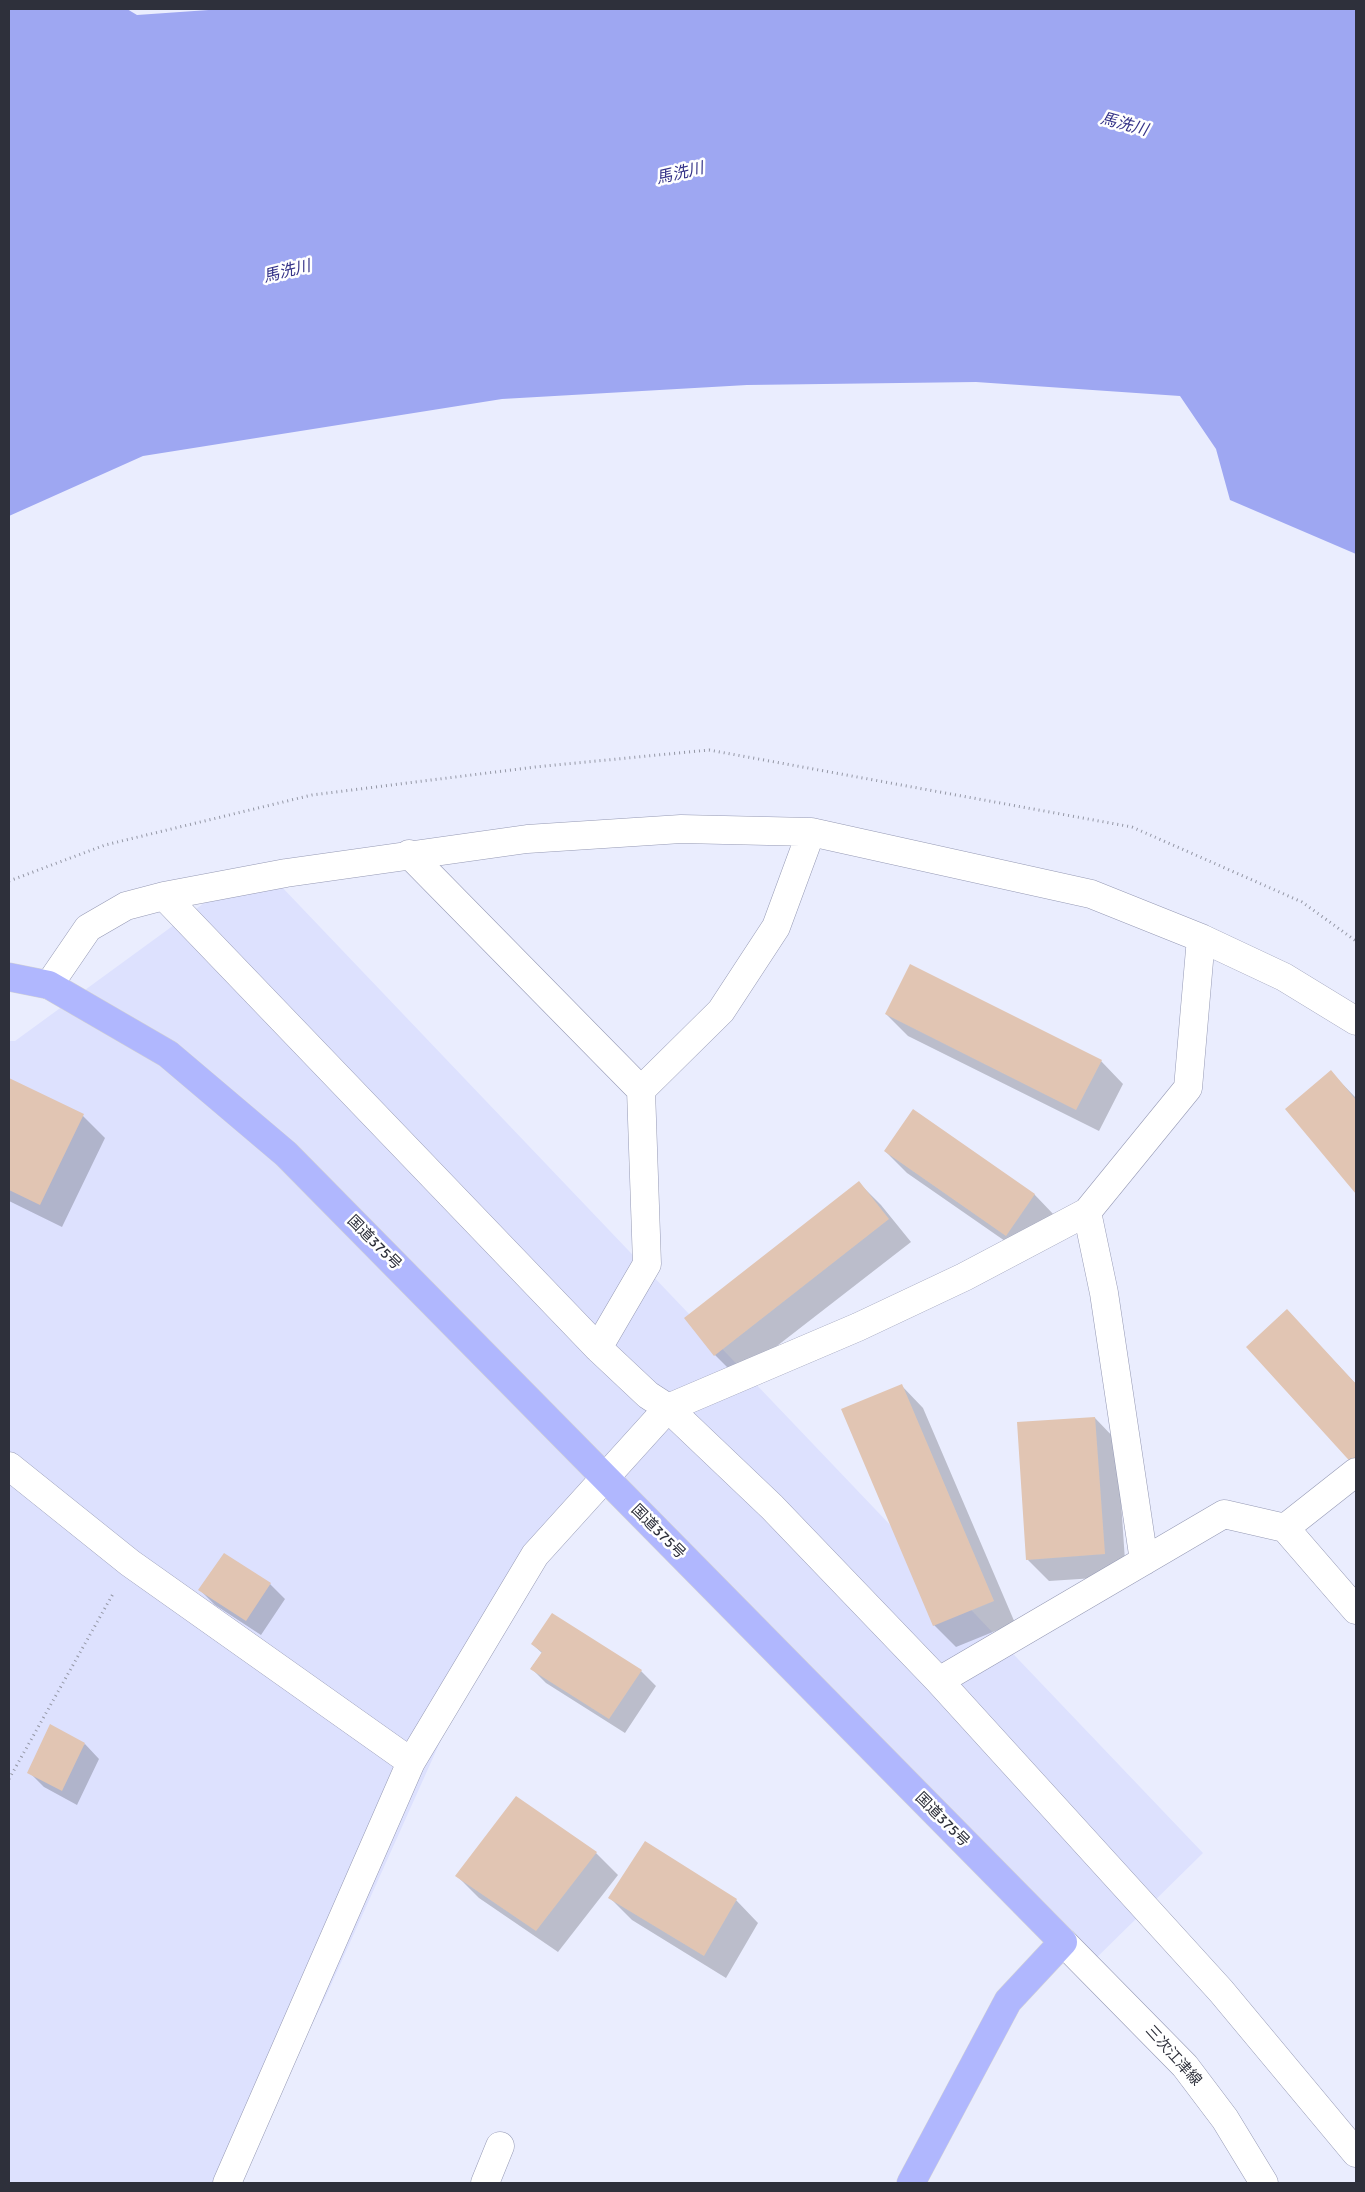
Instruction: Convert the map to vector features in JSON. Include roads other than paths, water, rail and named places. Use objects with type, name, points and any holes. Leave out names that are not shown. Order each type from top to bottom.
[{"type":"highway","name":"国道375号","points":[[9,977],[49,985],[168,1054],[286,1154],[1063,1942]]},
{"type":"highway","points":[[912,2183],[1008,2001],[1063,1942]]},
{"type":"street","points":[[49,985],[88,928],[126,906],[164,896],[286,873],[409,854],[527,839],[681,829],[811,832],[1091,894],[1201,938],[1284,977],[1356,1021]]},
{"type":"street","points":[[641,1090],[721,1011],[776,927],[811,832]]},
{"type":"street","points":[[409,854],[641,1090],[647,1264],[598,1348]]},
{"type":"street","points":[[164,896],[598,1348],[648,1395],[668,1408],[772,1507],[939,1680],[1221,1991],[1356,2153]]},
{"type":"street","points":[[227,2183],[412,1762],[535,1555],[668,1408],[858,1327],[964,1277],[1087,1212],[1188,1088],[1201,938]]},
{"type":"street","points":[[1087,1212],[1104,1293],[1144,1561]]},
{"type":"street","points":[[9,1466],[130,1563],[412,1762]]},
{"type":"street","points":[[1285,1528],[1356,1472]]},
{"type":"street","points":[[939,1680],[1224,1514],[1285,1528],[1356,1610]]},
{"type":"street","name":"三次江津線","points":[[1063,1942],[1185,2066],[1225,2119],[1264,2183]]},
{"type":"street","points":[[485,2183],[500,2146]]},
{"type":"water","name":"馬洗川","points":[[9,9],[127,9],[137,15],[223,9],[1356,9],[1356,554],[1230,500],[1216,449],[1180,396],[976,382],[747,385],[502,399],[143,456],[9,516]]}]
